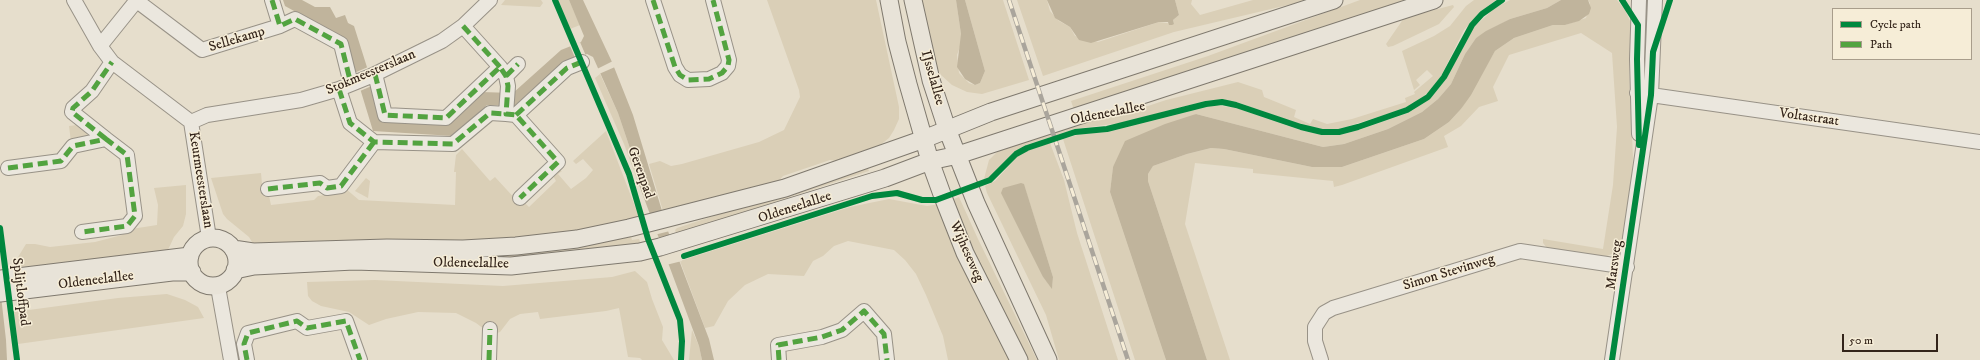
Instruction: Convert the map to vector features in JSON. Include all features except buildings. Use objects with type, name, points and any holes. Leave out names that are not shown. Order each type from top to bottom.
[{"type":"main road","name":"IJsselallee","points":[[889,0],[897,42],[924,139]]},
{"type":"main road","name":"IJsselallee","points":[[913,0],[931,80],[947,129],[958,155]]},
{"type":"main road","name":"Oldeneelallee","points":[[233,249],[253,252],[387,248],[463,249],[578,239],[629,228],[786,188],[924,139],[991,112],[1085,80],[1334,0]]},
{"type":"main road","name":"Oldeneelallee","points":[[235,270],[254,266],[354,261],[510,266],[640,252],[681,242],[885,178],[930,161],[958,155],[1434,0]]},
{"type":"main road","name":"Wijheseweg","points":[[924,139],[930,161],[965,253],[1019,360]]},
{"type":"main road","name":"Wijheseweg","points":[[958,155],[976,204],[1048,360]]},
{"type":"main road","points":[[209,238],[222,239],[233,249],[236,256],[235,270],[230,280],[218,287],[199,282],[191,264],[193,248],[199,242],[209,238]]},
{"type":"main road","name":"Oldeneelallee","points":[[0,279],[18,284],[191,264]]},
{"type":"main road","name":"Oldeneelallee","points":[[0,294],[18,284]]},
{"type":"street","points":[[74,0],[100,46],[112,62],[191,122]]},
{"type":"street","name":"Sellekamp","points":[[272,0],[280,26]]},
{"type":"street","name":"Stokmeesterslaan","points":[[191,122],[207,116],[301,100],[349,85],[373,75],[442,41],[463,26],[490,0]]},
{"type":"street","points":[[653,0],[675,68],[688,80],[709,79],[722,73],[728,66],[729,60],[713,0]]},
{"type":"street","name":"Marsweg","points":[[1639,0],[1636,59],[1644,94]]},
{"type":"street","name":"Marsweg","points":[[1612,360],[1640,173],[1644,94],[1655,0]]},
{"type":"street","name":"Sellekamp","points":[[100,46],[137,1],[202,50],[280,26],[295,19],[341,44],[349,85]]},
{"type":"street","points":[[463,26],[503,71],[508,93],[510,113],[558,162],[520,198]]},
{"type":"street","points":[[82,232],[127,226],[135,216],[127,155],[72,112],[73,108],[92,91],[112,62]]},
{"type":"street","points":[[349,85],[350,123],[374,142],[454,144],[490,113],[510,113],[567,68],[582,62]]},
{"type":"street","points":[[373,75],[385,115],[446,118],[503,71],[518,64]]},
{"type":"street","name":"Voltastraat","points":[[1644,94],[1980,142]]},
{"type":"street","name":"Keurmeesterslaan","points":[[191,122],[209,238]]},
{"type":"street","points":[[8,168],[61,161],[73,146],[106,139]]},
{"type":"street","points":[[268,189],[320,183],[327,188],[341,186],[374,142]]},
{"type":"street","name":"Simon Stevinweg","points":[[1321,360],[1315,340],[1315,326],[1324,313],[1333,308],[1520,251],[1627,267]]},
{"type":"street","points":[[218,287],[231,360]]},
{"type":"street","points":[[779,360],[778,345],[822,337],[842,330],[864,311],[884,334],[887,360]]},
{"type":"street","points":[[247,360],[244,344],[248,334],[297,322],[307,328],[346,321],[360,360]]},
{"type":"street","points":[[489,360],[490,329]]},
{"type":"shaded area","points":[[283,0],[302,0],[315,7],[330,7],[336,18],[345,15],[348,23],[354,26],[383,118],[447,122],[481,92],[513,93],[561,50],[581,42],[584,36],[569,0],[583,0],[612,62],[633,115],[669,234],[709,339],[714,360],[702,360],[699,346],[638,182],[638,172],[618,113],[593,57],[587,54],[569,62],[520,106],[487,105],[453,136],[373,131],[345,39],[285,6]]},
{"type":"shaded area","points":[[505,0],[541,0],[543,3],[540,7],[501,5]]},
{"type":"shaded area","points":[[558,0],[569,0],[580,25],[570,29]]},
{"type":"shaded area","points":[[767,0],[876,0],[899,107],[899,119],[894,130],[889,138],[874,150],[842,162],[830,160],[783,176],[777,183],[663,211],[649,164],[660,161],[671,166],[682,164],[759,142],[784,130],[800,97],[799,90]]},
{"type":"shaded area","points":[[920,0],[956,0],[961,34],[961,44],[957,55],[959,73],[969,83],[975,85],[980,83],[985,71],[965,0],[1003,0],[1029,80],[982,94],[967,92],[952,85],[941,75],[934,61]]},
{"type":"shaded area","points":[[956,0],[965,0],[985,71],[980,83],[975,85],[965,79],[957,67],[961,34]]},
{"type":"shaded area","points":[[1017,0],[1047,0],[1050,11],[1059,21],[1070,27],[1075,36],[1098,42],[1159,22],[1174,24],[1173,20],[1179,15],[1175,0],[1192,0],[1191,4],[1200,15],[1253,0],[1309,0],[1174,32],[1043,76]]},
{"type":"shaded area","points":[[1047,0],[1175,0],[1179,15],[1173,20],[1174,24],[1172,25],[1169,25],[1168,22],[1159,22],[1091,43],[1079,40],[1070,27],[1055,18]]},
{"type":"shaded area","points":[[1360,0],[1405,0],[1074,110],[1071,101],[1208,56]]},
{"type":"shaded area","points":[[1474,0],[1496,0],[1480,12],[1464,30],[1441,76],[1431,90],[1414,104],[1397,111],[1339,129],[1322,129],[1301,125],[1237,102],[1222,100],[1205,101],[1120,123],[1075,129],[1026,145],[1014,152],[991,176],[984,179],[989,160],[998,151],[1073,124],[1130,112],[1166,100],[1238,82],[1262,90],[1264,97],[1296,110],[1294,117],[1310,124],[1313,119],[1327,124],[1352,119],[1406,102],[1405,98],[1415,94],[1414,92],[1433,76],[1427,70],[1416,80],[1420,85],[1414,90],[1402,51],[1434,36],[1450,26],[1466,6]]},
{"type":"shaded area","points":[[1510,0],[1561,0],[1547,8],[1510,19],[1476,38],[1465,54],[1451,84],[1438,99],[1422,112],[1388,129],[1344,144],[1323,147],[1196,114],[1113,167],[1110,192],[1166,360],[1135,360],[1063,139],[1081,134],[1108,132],[1215,105],[1236,108],[1300,130],[1322,135],[1340,135],[1359,130],[1408,113],[1430,99],[1446,79],[1474,27],[1495,8]]},
{"type":"shaded area","points":[[1561,0],[1588,0],[1591,8],[1589,14],[1579,21],[1565,25],[1553,25],[1514,38],[1495,51],[1471,95],[1461,109],[1449,122],[1424,139],[1342,167],[1312,167],[1224,149],[1211,148],[1187,154],[1153,166],[1148,174],[1148,181],[1207,360],[1166,360],[1110,192],[1113,167],[1125,141],[1165,124],[1196,114],[1323,147],[1344,144],[1388,129],[1422,112],[1438,99],[1451,84],[1465,54],[1476,38],[1486,31],[1510,19],[1547,8]]},
{"type":"shaded area","points":[[1588,0],[1617,0],[1625,10],[1631,23],[1632,36],[1629,70],[1633,158],[1631,185],[1622,244],[1617,252],[1600,257],[1547,248],[1543,243],[1543,239],[1603,249],[1613,185],[1617,127],[1612,53],[1581,33],[1509,55],[1493,87],[1498,101],[1479,107],[1461,126],[1444,136],[1448,147],[1342,185],[1334,187],[1333,181],[1253,173],[1253,169],[1195,163],[1185,224],[1230,360],[1207,360],[1148,181],[1148,174],[1153,166],[1187,154],[1211,148],[1224,149],[1312,167],[1342,167],[1424,139],[1449,122],[1461,109],[1495,51],[1514,38],[1553,25],[1565,25],[1586,18],[1590,3]]},
{"type":"shaded area","points":[[1453,5],[1454,7],[1439,24],[1393,46],[1388,47],[1386,44],[1404,18]]},
{"type":"shaded area","points":[[600,74],[618,113],[638,172],[638,182],[624,144],[595,78]]},
{"type":"shaded area","points":[[77,125],[92,137],[71,142],[69,126]]},
{"type":"shaded area","points":[[606,131],[639,217],[634,221],[517,241],[255,247],[249,237],[223,214],[211,178],[261,173],[263,195],[269,196],[271,205],[314,200],[318,196],[344,192],[346,189],[359,200],[455,205],[456,172],[454,172],[456,155],[462,149],[490,181],[495,177],[519,203],[523,201],[529,207],[556,181],[552,174],[559,170],[562,171],[558,174],[571,189],[586,178],[593,170],[583,159],[576,164],[573,161]]},
{"type":"shaded area","points":[[1050,143],[1064,180],[1077,233],[1118,360],[1059,360],[1046,315],[987,193],[985,186],[995,181],[1018,156],[1028,150]],"holes":[[[1024,185],[1053,277],[1052,288],[1043,277]]]},
{"type":"shaded area","points":[[867,166],[869,171],[753,209],[679,237],[675,230],[677,228]]},
{"type":"shaded area","points":[[366,178],[370,181],[368,198],[355,191]]},
{"type":"shaded area","points":[[1021,183],[1024,184],[1053,277],[1052,289],[1043,277],[1001,193],[1003,188]]},
{"type":"shaded area","points":[[186,185],[186,214],[183,226],[174,237],[167,252],[17,272],[15,262],[26,244],[50,247],[95,242],[122,235],[125,230],[157,225],[158,205],[154,188]]},
{"type":"shaded area","points":[[959,197],[1037,360],[1024,360],[973,258],[951,200]]},
{"type":"shaded area","points":[[889,199],[927,206],[940,204],[1014,360],[948,360],[943,336],[926,295],[916,274],[905,260],[894,250],[848,241],[834,246],[823,256],[813,261],[804,276],[768,274],[745,285],[728,301],[714,326],[705,328],[680,261],[850,207]]},
{"type":"shaded area","points":[[631,237],[632,240],[639,239],[641,244],[514,261],[327,254],[507,251]]},
{"type":"shaded area","points":[[635,271],[647,282],[663,327],[662,340],[674,360],[642,360],[640,358],[628,357],[619,308],[540,319],[538,312],[520,314],[510,319],[500,332],[492,335],[476,323],[456,313],[418,312],[386,319],[369,325],[349,312],[321,306],[312,301],[308,296],[307,282],[375,280],[503,286],[612,277]]},
{"type":"shaded area","points":[[0,287],[6,340],[7,360],[0,360]]},
{"type":"shaded area","points":[[167,294],[185,300],[198,307],[204,318],[18,344],[14,312],[118,298]]},
{"type":"shaded area","points":[[692,330],[699,346],[702,360],[689,360]]},
{"type":"pier","points":[[580,42],[586,56],[576,60],[570,46]]},
{"type":"pier","points":[[613,61],[615,67],[599,74],[597,69]]},
{"type":"pier","points":[[368,67],[374,85],[360,91],[354,73]]},
{"type":"pier","points":[[665,211],[670,231],[654,235],[648,215]]},
{"type":"pier","points":[[672,236],[682,261],[666,265],[656,240]]},
{"type":"railway","points":[[1009,0],[1128,360]]},
{"type":"marked path","points":[[272,0],[280,26],[295,19],[341,44],[351,84]]},
{"type":"marked path","points":[[653,0],[675,67],[680,75],[688,80],[709,79],[722,73],[728,66],[729,60],[713,0]]},
{"type":"marked path","points":[[463,26],[500,67]]},
{"type":"marked path","points":[[106,139],[72,112],[73,108],[92,91],[112,62]]},
{"type":"marked path","points":[[516,115],[567,68],[582,62]]},
{"type":"marked path","points":[[506,76],[518,64]]},
{"type":"marked path","points":[[375,74],[385,115],[446,118],[500,67],[506,76],[508,86],[506,114],[516,115],[558,162],[520,198]]},
{"type":"marked path","points":[[339,89],[350,123],[374,142],[453,144],[490,113],[506,114]]},
{"type":"marked path","points":[[8,168],[61,161],[73,146],[106,139],[127,155],[135,216],[127,226],[82,232]]},
{"type":"marked path","points":[[268,189],[320,183],[327,188],[341,186],[374,142]]},
{"type":"marked path","points":[[779,360],[778,345],[822,337],[842,330],[864,311],[884,334],[887,360]]},
{"type":"marked path","points":[[247,360],[244,344],[248,333],[297,321],[307,328],[346,321],[360,360]]},
{"type":"marked path","points":[[489,360],[490,329]]},
{"type":"cycle path","name":"Gerenpad","points":[[555,0],[629,174],[648,239],[680,320],[682,341],[681,360]]},
{"type":"cycle path","points":[[684,256],[872,196],[897,193],[922,200],[936,200],[990,180],[1016,154],[1027,148],[1075,132],[1107,129],[1206,104],[1222,102],[1236,105],[1301,127],[1322,132],[1339,132],[1358,127],[1407,110],[1428,97],[1444,77],[1472,25],[1482,14],[1502,0]]},
{"type":"cycle path","points":[[1622,0],[1638,25],[1637,59],[1639,145]]},
{"type":"cycle path","points":[[1612,360],[1651,95],[1653,52],[1670,0]]},
{"type":"cycle path","name":"Splijtloffpad","points":[[0,228],[17,360]]}]
